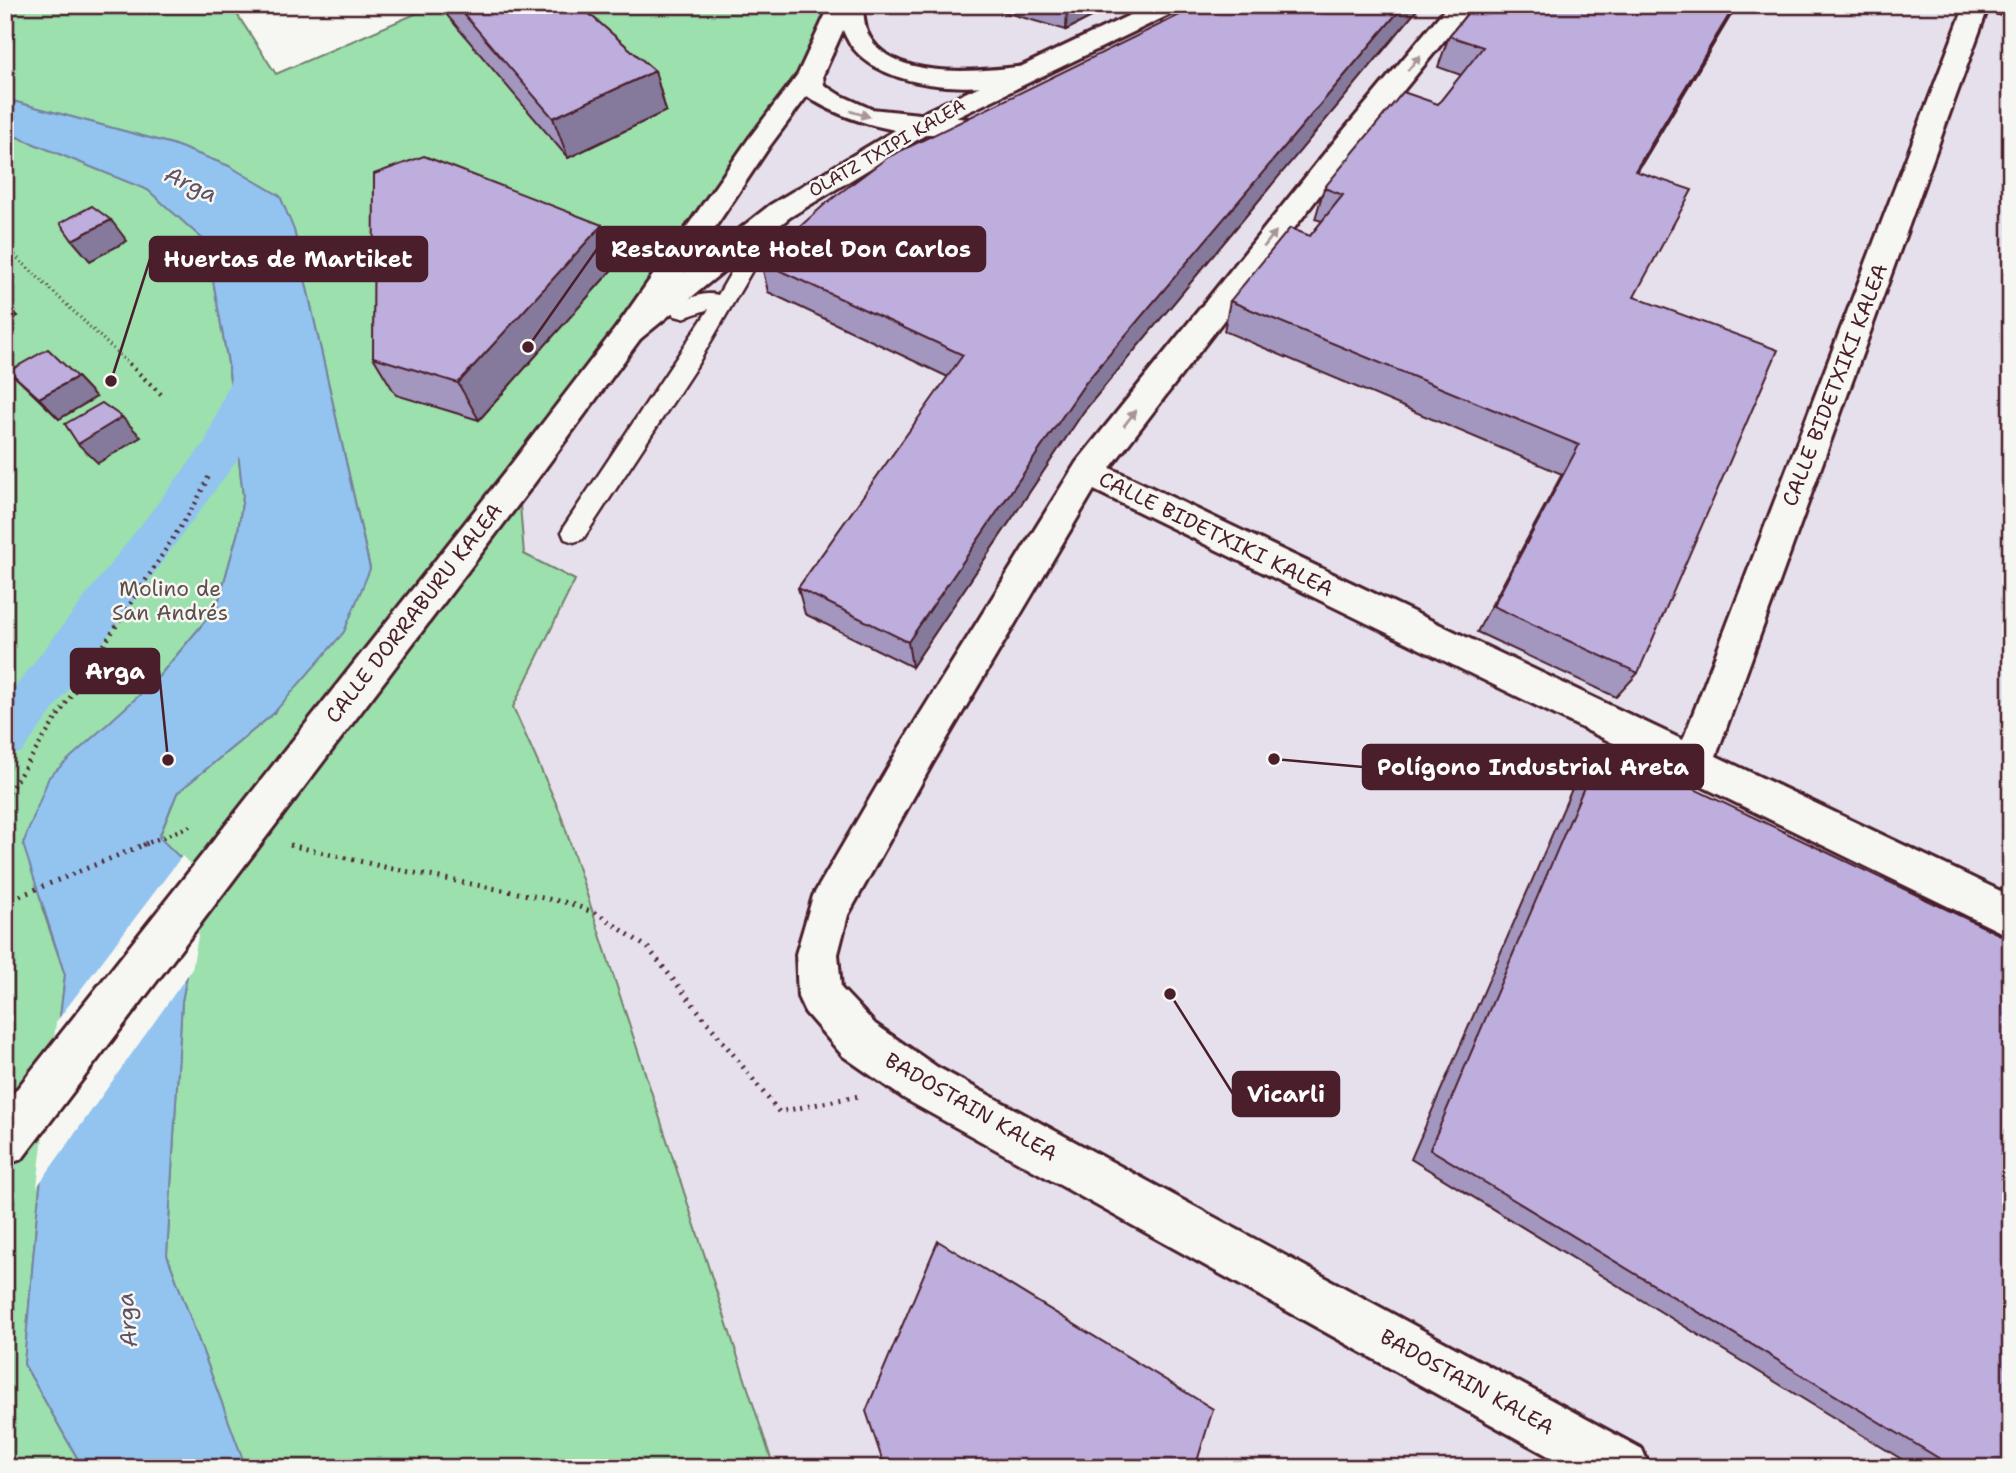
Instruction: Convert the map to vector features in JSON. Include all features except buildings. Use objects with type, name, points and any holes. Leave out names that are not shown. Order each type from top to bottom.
[{"type":"street","name":"CALLE DORRABURU KALEA","points":[[5,1142],[629,332],[812,71],[842,5]]},
{"type":"street","points":[[850,5],[855,32],[860,43],[874,59]]},
{"type":"street","name":"CALLE BIDETXIKI KALEA","points":[[1461,5],[1316,181],[1088,472],[2011,917]]},
{"type":"street","name":"CALLE BIDETXIKI KALEA","points":[[1693,764],[1977,5]]},
{"type":"street","points":[[1998,5],[2011,11]]},
{"type":"street","name":"OLATZ TXIPI KALEA","points":[[629,332],[780,211],[926,123],[1026,74],[1182,8]]},
{"type":"street","name":"OLATZ TXIPI KALEA","points":[[581,396],[751,255],[876,165],[959,125],[1182,8]]},
{"type":"street","points":[[959,125],[891,122],[845,109],[832,104],[812,88],[812,71],[829,60],[849,57],[874,59],[914,76],[987,78],[1026,74]]},
{"type":"street","points":[[904,152],[926,123],[925,92],[914,76]]},
{"type":"street","name":"BADOSTAIN KALEA","points":[[1088,472],[918,752],[828,910],[817,954],[820,997],[859,1040],[921,1083],[1623,1468]]},
{"type":"lane","points":[[574,532],[654,415],[722,307],[751,255]]},
{"type":"lane","points":[[683,311],[709,300],[722,307]]},
{"type":"path","points":[[5,246],[164,397]]},
{"type":"path","points":[[5,798],[195,504],[209,476]]},
{"type":"path","points":[[5,902],[159,838]]},
{"type":"path","points":[[282,844],[569,903],[600,915],[648,948],[779,1112],[921,1083]]},
{"type":"shaded area","points":[[839,5],[2011,5],[2011,1468],[774,1468],[560,812],[513,707],[575,580],[524,555],[518,480]]},
{"type":"green space","points":[[5,5],[231,5],[276,74],[436,5],[842,5],[815,67],[518,480],[524,554],[575,580],[513,707],[560,812],[774,1468],[246,1468],[167,1255],[182,1001],[205,882],[159,838],[177,793],[273,714],[370,568],[294,230],[229,166],[172,144],[5,99]]},
{"type":"green space","name":"Molino de San Andrés","points":[[5,132],[148,190],[206,242],[228,363],[243,496],[238,532],[217,607],[155,681],[42,907],[65,975],[37,1213],[24,1364],[83,1468],[5,1468],[5,747],[195,504],[209,476],[218,481],[211,476],[221,443],[5,725]]},
{"type":"water","points":[[5,99],[172,144],[229,166],[280,196],[294,230],[370,569],[344,632],[273,714],[177,793],[159,837],[205,882],[182,1001],[167,1255],[246,1468],[83,1468],[24,1364],[37,1213],[65,975],[23,844],[49,777],[155,681],[217,607],[238,532],[243,496],[228,363],[206,242],[148,190],[5,132]]},
{"type":"pier","points":[[182,856],[208,882],[192,969],[37,1187],[56,1022]]},
{"type":"waterway","points":[[5,737],[223,448],[260,357]]},
{"type":"place","name":"Restaurante Hotel Don Carlos","points":[[528,347]]},
{"type":"place","name":"Huertas de Martiket","points":[[111,381]]},
{"type":"place","name":"Polígono Industrial Areta","points":[[1274,759]]},
{"type":"place","name":"Arga","points":[[168,760]]},
{"type":"place","name":"Vicarli","points":[[1170,994]]}]
